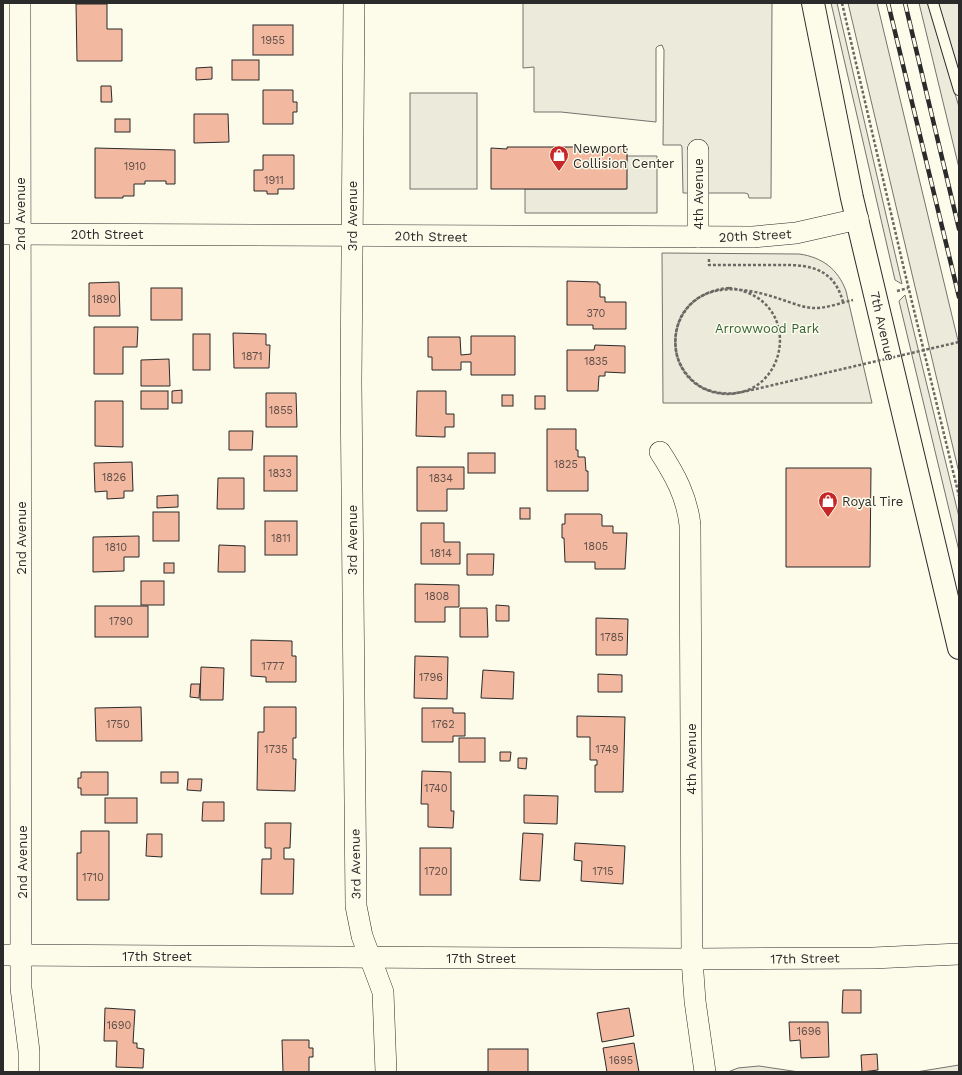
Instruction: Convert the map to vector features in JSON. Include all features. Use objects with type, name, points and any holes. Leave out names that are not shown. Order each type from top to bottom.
[{"type":"street","name":"2nd Avenue","points":[[20,3],[12,234],[12,955],[22,997],[29,1045],[29,1072]]},
{"type":"street","name":"3rd Avenue","points":[[354,3],[351,521],[355,853],[357,913],[362,936],[382,984],[385,1000],[386,1072]]},
{"type":"street","name":"7th Avenue","points":[[813,3],[858,219],[959,648]]},
{"type":"street","name":"4th Avenue","points":[[698,150],[698,237]]},
{"type":"street","name":"20th Street","points":[[12,234],[770,237],[858,219]]},
{"type":"street","name":"4th Avenue","points":[[660,452],[675,475],[682,491],[688,510],[690,533],[692,959],[695,1001],[705,1072]]},
{"type":"street","name":"17th Street","points":[[12,955],[692,959],[873,958],[959,954]]},
{"type":"lane","points":[[933,3],[959,90]]},
{"type":"path","points":[[842,3],[959,496]]},
{"type":"path","points":[[709,265],[808,266],[819,270],[830,278],[837,287],[842,302],[812,308],[756,291],[729,288],[711,291],[691,303],[678,322],[675,340],[678,358],[687,375],[700,386],[709,391],[726,394],[736,393],[959,342]]},
{"type":"path","points":[[729,288],[748,292],[764,302],[775,317],[780,334],[780,352],[773,369],[753,388],[736,393]]},
{"type":"green space","points":[[831,3],[837,3],[902,284],[895,280]]},
{"type":"green space","points":[[848,3],[877,3],[959,345],[959,473]]},
{"type":"green space","points":[[919,3],[928,3],[959,107],[959,168]]},
{"type":"green space","points":[[938,3],[959,3],[959,73]]},
{"type":"green space","name":"Arrowwood Park","points":[[662,253],[799,254],[815,258],[828,265],[839,276],[846,291],[872,403],[663,403]]},
{"type":"green space","points":[[905,295],[959,517],[959,551],[899,301]]},
{"type":"green space","points":[[959,1065],[959,1072],[916,1072]]},
{"type":"green space","points":[[759,1066],[799,1072],[728,1072],[738,1068]]},
{"type":"shaded area","points":[[523,3],[772,3],[771,198],[749,198],[748,194],[745,193],[683,193],[682,147],[681,145],[663,145],[664,50],[662,45],[656,48],[656,122],[561,112],[534,112],[534,67],[523,68]]},
{"type":"shaded area","points":[[410,93],[477,93],[477,189],[410,189]]},
{"type":"shaded area","points":[[627,156],[657,156],[657,213],[525,213],[525,189],[626,189]]},
{"type":"building","points":[[76,4],[107,4],[107,29],[122,29],[122,61],[77,61]]},
{"type":"building","points":[[253,25],[293,25],[293,55],[253,55]]},
{"type":"building","points":[[232,60],[259,60],[259,80],[232,80]]},
{"type":"building","points":[[212,67],[212,79],[196,80],[196,68]]},
{"type":"building","points":[[101,86],[111,86],[112,102],[101,102]]},
{"type":"building","points":[[263,90],[293,90],[293,102],[297,102],[297,112],[293,112],[293,124],[263,124]]},
{"type":"building","points":[[194,114],[228,114],[229,142],[194,143]]},
{"type":"building","points":[[115,119],[130,119],[130,132],[115,132]]},
{"type":"building","name":"Newport Collision Center","points":[[507,147],[627,147],[627,189],[491,189],[491,148],[507,149]]},
{"type":"building","points":[[95,148],[175,150],[175,184],[166,184],[166,181],[145,181],[145,184],[134,184],[134,196],[123,196],[123,198],[95,198]]},
{"type":"building","points":[[263,155],[294,155],[294,189],[278,189],[278,194],[267,194],[267,191],[254,191],[254,170],[263,170]]},
{"type":"building","points":[[567,281],[598,282],[598,284],[600,284],[600,297],[605,297],[605,302],[626,302],[626,329],[593,329],[593,325],[567,325]]},
{"type":"building","points":[[119,282],[120,316],[89,316],[89,283]]},
{"type":"building","points":[[151,288],[182,288],[182,320],[151,320]]},
{"type":"building","points":[[94,327],[138,327],[137,347],[123,347],[123,374],[94,374]]},
{"type":"building","points":[[233,333],[266,334],[266,345],[270,345],[269,368],[234,368]]},
{"type":"building","points":[[193,334],[210,334],[210,370],[193,370]]},
{"type":"building","points":[[471,336],[515,336],[515,375],[471,375],[471,362],[461,362],[461,370],[432,370],[432,357],[428,357],[428,337],[460,337],[461,355],[471,354]]},
{"type":"building","points":[[595,345],[625,346],[625,373],[605,372],[605,376],[599,376],[598,391],[567,391],[567,350],[594,350]]},
{"type":"building","points":[[169,359],[170,386],[141,386],[141,360]]},
{"type":"building","points":[[182,390],[182,403],[172,403],[172,391]]},
{"type":"building","points":[[141,391],[168,391],[168,409],[141,409]]},
{"type":"building","points":[[417,391],[446,391],[446,414],[454,414],[454,427],[445,427],[445,437],[416,436]]},
{"type":"building","points":[[266,393],[296,393],[297,427],[266,427]]},
{"type":"building","points":[[502,395],[513,395],[513,406],[502,406]]},
{"type":"building","points":[[535,396],[545,396],[545,409],[535,409]]},
{"type":"building","points":[[95,401],[123,401],[123,447],[95,446]]},
{"type":"building","points":[[547,429],[576,429],[576,450],[578,450],[578,457],[585,457],[586,471],[588,471],[588,491],[547,491]]},
{"type":"building","points":[[229,431],[253,431],[252,450],[229,450]]},
{"type":"building","points":[[468,453],[495,453],[495,473],[468,473]]},
{"type":"building","points":[[264,456],[297,456],[297,491],[264,491]]},
{"type":"building","points":[[132,462],[133,491],[124,491],[124,498],[107,499],[107,491],[95,492],[94,463]]},
{"type":"building","points":[[417,467],[464,467],[464,489],[447,489],[447,511],[417,511]]},
{"type":"building","name":"Royal Tire","points":[[786,468],[871,468],[870,567],[786,567]]},
{"type":"building","points":[[218,478],[244,478],[244,509],[217,509]]},
{"type":"building","points":[[178,495],[178,507],[157,508],[157,496]]},
{"type":"building","points":[[520,508],[530,508],[530,519],[520,519]]},
{"type":"building","points":[[153,512],[179,512],[179,541],[153,541]]},
{"type":"building","points":[[565,514],[600,514],[602,515],[602,526],[613,526],[613,533],[627,533],[625,569],[595,569],[595,562],[565,562],[562,524],[565,524]]},
{"type":"building","points":[[265,521],[297,521],[297,555],[265,555]]},
{"type":"building","points":[[421,523],[444,523],[444,542],[460,542],[460,564],[421,564]]},
{"type":"building","points":[[139,536],[139,557],[124,557],[124,571],[93,572],[93,537]]},
{"type":"building","points":[[219,545],[245,546],[245,572],[218,572]]},
{"type":"building","points":[[467,554],[494,554],[493,575],[467,575]]},
{"type":"building","points":[[164,563],[174,563],[174,573],[164,573]]},
{"type":"building","points":[[141,581],[164,581],[164,605],[141,605]]},
{"type":"building","points":[[415,584],[459,585],[459,607],[445,607],[445,622],[415,622]]},
{"type":"building","points":[[496,605],[509,606],[509,621],[496,621]]},
{"type":"building","points":[[95,606],[148,606],[148,637],[95,637]]},
{"type":"building","points":[[460,608],[487,608],[488,637],[460,637]]},
{"type":"building","points":[[596,618],[628,619],[627,655],[596,655]]},
{"type":"building","points":[[251,640],[292,641],[292,656],[296,656],[296,682],[266,682],[266,677],[251,676]]},
{"type":"building","points":[[415,656],[448,657],[447,699],[414,698]]},
{"type":"building","points":[[201,667],[224,668],[223,700],[200,700]]},
{"type":"building","points":[[483,670],[514,672],[513,699],[481,698]]},
{"type":"building","points":[[598,674],[622,675],[622,692],[598,692]]},
{"type":"building","points":[[191,684],[200,684],[199,698],[190,697]]},
{"type":"building","points":[[141,707],[142,741],[96,741],[95,708]]},
{"type":"building","points":[[264,707],[296,707],[296,738],[293,738],[293,759],[296,759],[295,791],[257,790],[258,732],[264,732]]},
{"type":"building","points":[[422,708],[453,708],[453,713],[465,713],[465,736],[453,736],[453,742],[422,742]]},
{"type":"building","points":[[577,716],[625,717],[623,792],[595,792],[595,765],[597,765],[597,760],[590,760],[590,737],[577,737]]},
{"type":"building","points":[[459,738],[485,738],[485,762],[459,762]]},
{"type":"building","points":[[500,752],[511,752],[510,761],[500,761]]},
{"type":"building","points":[[518,758],[527,758],[526,769],[518,768]]},
{"type":"building","points":[[422,771],[451,772],[451,811],[454,811],[453,828],[428,827],[428,804],[421,804]]},
{"type":"building","points":[[81,772],[108,772],[108,795],[81,795],[81,788],[78,788],[78,778],[81,778]]},
{"type":"building","points":[[161,772],[178,772],[178,783],[161,783]]},
{"type":"building","points":[[188,779],[202,779],[201,791],[187,790]]},
{"type":"building","points":[[524,795],[558,796],[557,824],[524,823]]},
{"type":"building","points":[[105,798],[137,798],[137,823],[105,823]]},
{"type":"building","points":[[203,802],[224,802],[224,821],[202,821]]},
{"type":"building","points":[[265,823],[291,823],[290,848],[284,848],[284,859],[294,859],[293,894],[261,894],[262,859],[271,859],[271,848],[265,848]]},
{"type":"building","points":[[81,831],[109,831],[109,900],[77,900],[77,853],[81,853]]},
{"type":"building","points":[[523,833],[543,834],[540,881],[520,880]]},
{"type":"building","points":[[147,834],[162,834],[162,857],[146,856]]},
{"type":"building","points":[[575,843],[625,846],[623,884],[581,881],[582,861],[574,860]]},
{"type":"building","points":[[420,848],[451,848],[451,895],[420,895]]},
{"type":"building","points":[[843,990],[861,990],[861,1013],[842,1013]]},
{"type":"building","points":[[105,1008],[135,1010],[133,1043],[137,1043],[137,1048],[144,1049],[143,1068],[116,1067],[117,1041],[104,1041]]},
{"type":"building","points":[[629,1008],[634,1036],[602,1042],[597,1013]]},
{"type":"building","points":[[789,1022],[828,1022],[829,1057],[801,1058],[800,1040],[790,1041]]},
{"type":"building","points":[[282,1040],[309,1040],[309,1048],[313,1048],[313,1057],[309,1057],[309,1072],[283,1072]]},
{"type":"building","points":[[634,1043],[639,1072],[607,1072],[603,1048]]},
{"type":"building","points":[[488,1049],[528,1049],[528,1072],[488,1072]]},
{"type":"building","points":[[877,1054],[878,1070],[862,1072],[861,1055]]},
{"type":"railway","points":[[888,3],[959,297]]},
{"type":"railway","points":[[905,3],[959,229]]},
{"type":"place","name":"Newport Collision Center","points":[[559,172]]},
{"type":"place","name":"Royal Tire","points":[[828,518]]}]
